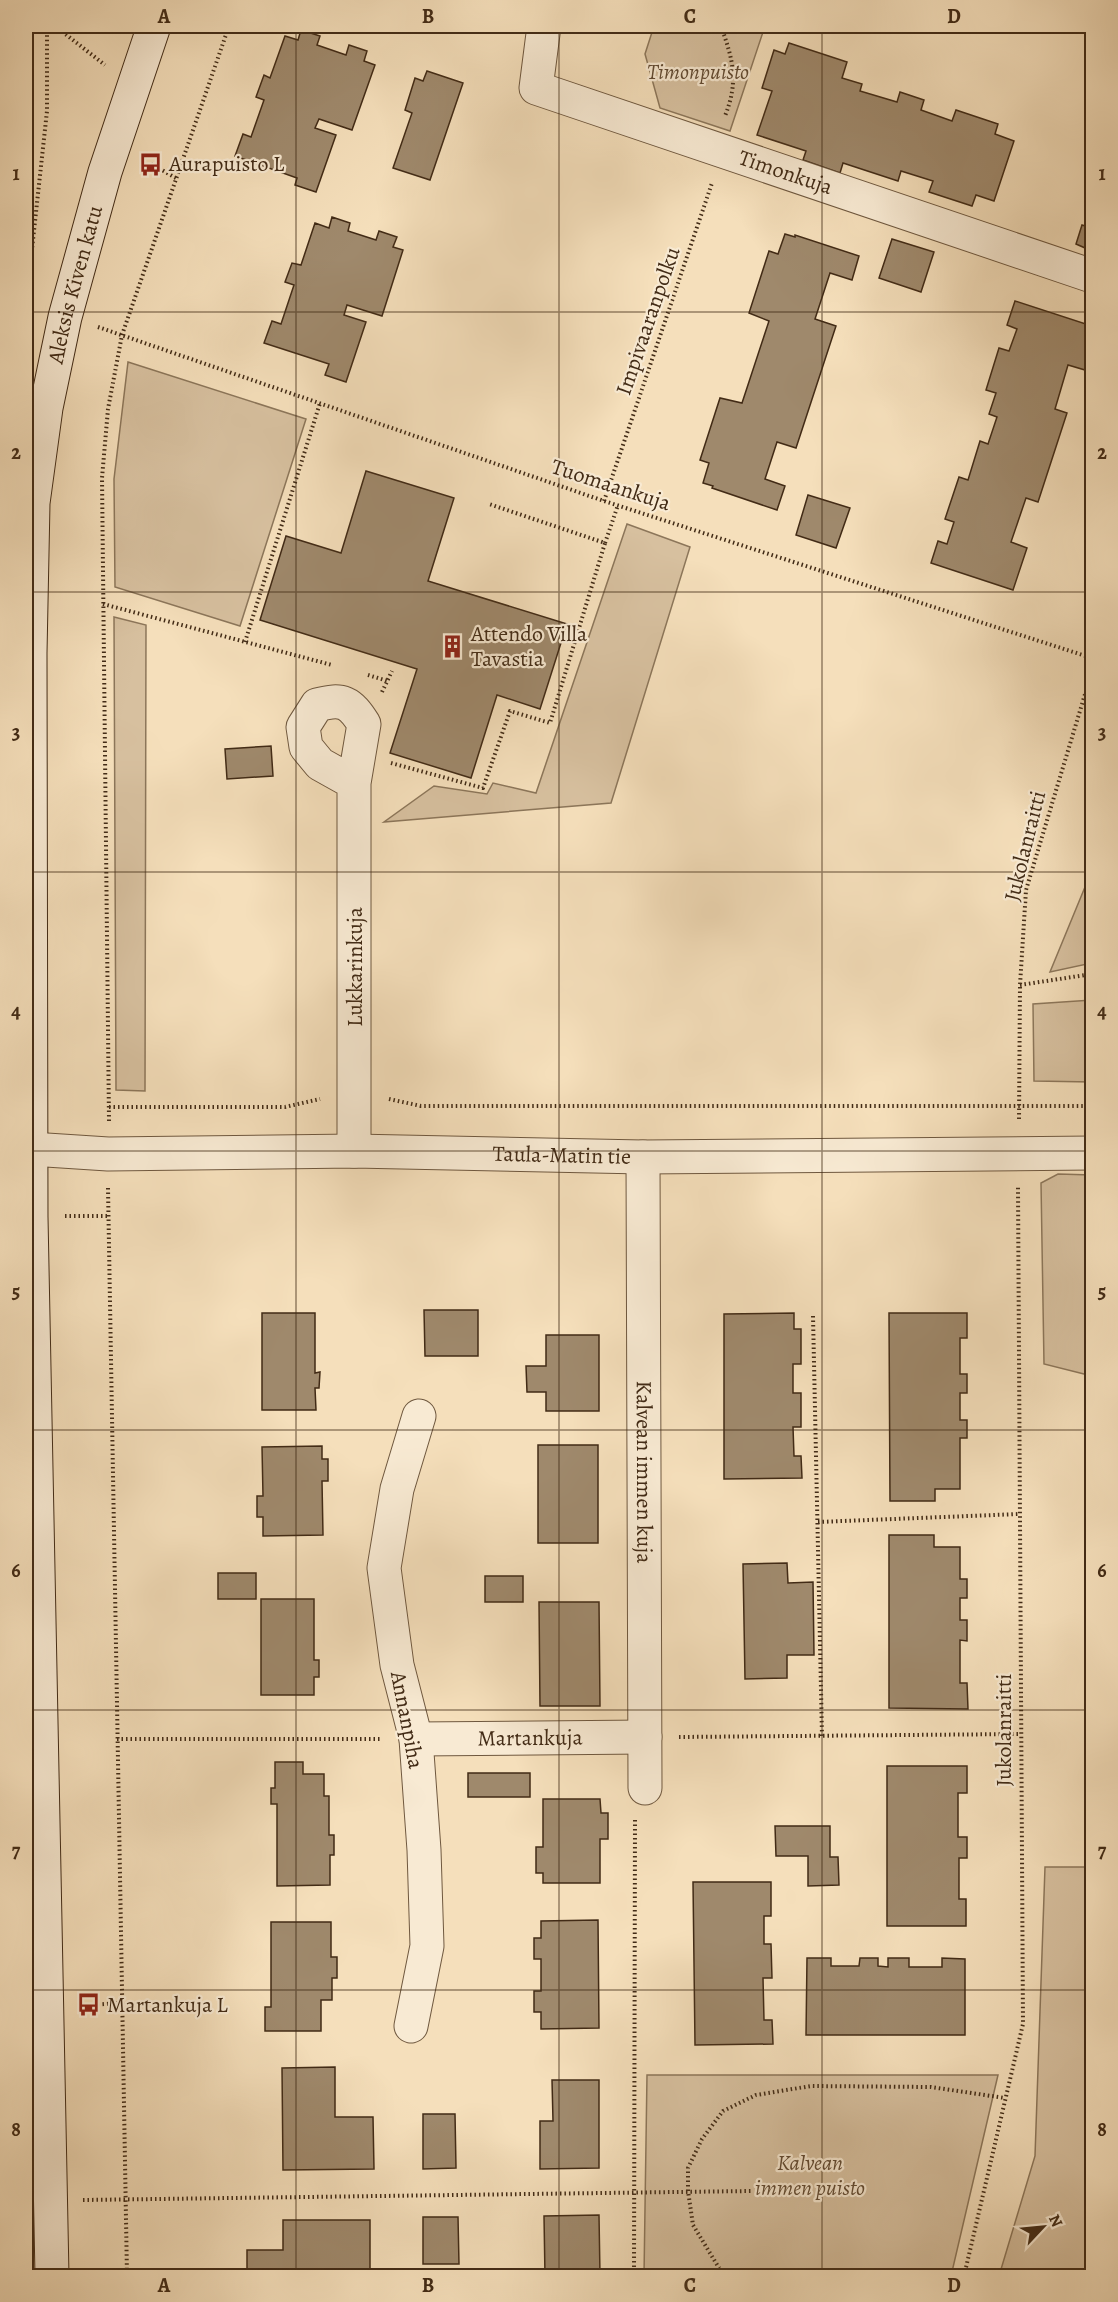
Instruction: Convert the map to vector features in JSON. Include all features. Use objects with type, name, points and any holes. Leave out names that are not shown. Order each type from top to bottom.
[{"type":"street","name":"Aleksis Kiven katu","points":[[52,2277],[28,1149],[30,653],[33,503],[46,408],[65,317],[105,172],[154,26]]},
{"type":"street","name":"Timonkuja","points":[[544,26],[536,88],[1092,276]]},
{"type":"street","name":"Lukkarinkuja","points":[[354,1151],[356,769]]},
{"type":"street","name":"Taula-Matin tie","points":[[28,1149],[108,1154],[354,1151],[643,1157],[1092,1153]]},
{"type":"street","name":"Kalvean immen kuja","points":[[643,1157],[645,1788]]},
{"type":"street","name":"Annanpiha","points":[[411,2026],[427,1946],[424,1850],[416,1739],[397,1665],[384,1568],[397,1489],[418,1416]]},
{"type":"street","name":"Martankuja","points":[[416,1739],[645,1737]]},
{"type":"path","points":[[26,269],[32,249],[47,111],[48,26]]},
{"type":"path","points":[[55,26],[133,88]]},
{"type":"path","name":"Impivaaranpolku","points":[[604,501],[732,100],[734,82],[732,58],[721,26]]},
{"type":"path","points":[[151,164],[176,178]]},
{"type":"path","name":"Tuomaankuja","points":[[122,335],[604,501],[1092,658]]},
{"type":"path","points":[[245,642],[320,403]]},
{"type":"path","points":[[489,504],[605,543]]},
{"type":"path","points":[[356,769],[483,788],[510,711],[550,723],[618,505]]},
{"type":"path","points":[[103,604],[333,666]]},
{"type":"path","name":"Jukolanraitti","points":[[1020,1106],[1020,985],[1026,890],[1092,671]]},
{"type":"path","points":[[366,675],[388,681]]},
{"type":"path","points":[[1020,985],[1092,974]]},
{"type":"path","points":[[109,1107],[285,1107],[355,1091],[421,1106],[1092,1106]]},
{"type":"path","name":"Jukolanraitti","points":[[964,2277],[1023,2024],[1018,1177]]},
{"type":"path","points":[[813,1316],[822,1736]]},
{"type":"path","points":[[818,1522],[1019,1514]]},
{"type":"path","points":[[645,1737],[1020,1734]]},
{"type":"path","points":[[117,1739],[416,1739]]},
{"type":"path","points":[[634,2277],[635,1817],[645,1788]]},
{"type":"path","points":[[89,2005],[122,2003]]},
{"type":"path","points":[[731,2277],[718,2268],[693,2224],[688,2191],[688,2168],[702,2139],[723,2111],[756,2095],[812,2086],[931,2087],[1005,2098]]},
{"type":"path","points":[[125,2199],[751,2191]]},
{"type":"green space","name":"Timonpuisto","points":[[654,26],[765,26],[730,131],[660,108],[645,54]]},
{"type":"green space","points":[[128,362],[306,419],[240,626],[115,587],[114,479]]},
{"type":"green space","points":[[627,524],[690,547],[611,803],[384,822],[434,786],[487,794],[493,783],[536,793]]},
{"type":"green space","points":[[114,617],[146,625],[145,1091],[116,1090]]},
{"type":"green space","points":[[1092,870],[1092,963],[1050,972]]},
{"type":"green space","points":[[1092,1000],[1092,1082],[1034,1081],[1033,1004]]},
{"type":"green space","points":[[1058,1174],[1092,1175],[1092,1376],[1044,1364],[1041,1183]]},
{"type":"green space","points":[[1045,1867],[1092,1867],[1092,2276],[999,2276],[1035,2156]]},
{"type":"green space","name":"Kalvean immen puisto","points":[[647,2075],[998,2075],[951,2276],[644,2276]]},
{"type":"building","points":[[301,30],[320,36],[317,45],[346,55],[349,45],[367,51],[364,61],[375,65],[352,130],[319,119],[315,128],[336,135],[316,192],[295,185],[297,178],[235,156],[243,134],[251,137],[264,100],[256,97],[264,75],[270,78],[285,36],[298,40]]},
{"type":"building","points":[[789,43],[847,62],[842,78],[862,84],[860,91],[897,102],[900,92],[924,100],[921,110],[952,121],[956,110],[998,124],[995,134],[1014,141],[994,201],[976,195],[972,206],[929,192],[933,181],[901,171],[898,181],[843,163],[840,173],[803,160],[806,151],[757,135],[772,91],[762,88],[774,50],[785,54]]},
{"type":"building","points":[[427,71],[463,83],[430,180],[393,168],[412,113],[405,110],[415,78],[423,81]]},
{"type":"building","points":[[332,217],[350,223],[348,231],[376,240],[379,231],[397,237],[393,247],[403,250],[382,316],[347,305],[344,315],[366,322],[346,382],[325,375],[329,364],[264,343],[272,321],[281,324],[294,285],[285,282],[292,263],[301,265],[315,223],[329,228]]},
{"type":"building","points":[[1082,225],[1092,228],[1092,251],[1076,244]]},
{"type":"building","points":[[785,234],[795,237],[795,235],[859,256],[852,280],[830,273],[815,319],[836,326],[796,448],[777,442],[765,479],[785,486],[777,510],[703,483],[709,463],[700,460],[720,398],[742,403],[769,321],[749,313],[769,251],[778,254]]},
{"type":"building","points":[[892,239],[934,252],[921,292],[879,278]]},
{"type":"building","points":[[1015,301],[1092,326],[1092,347],[1085,370],[1068,365],[1055,409],[1067,413],[1038,502],[1026,498],[1011,542],[1027,548],[1013,590],[931,563],[938,541],[947,544],[954,522],[945,519],[959,477],[968,480],[980,441],[988,444],[997,417],[989,414],[996,393],[986,390],[999,348],[1009,351],[1017,329],[1007,325]]},
{"type":"building","name":"Attendo Villa Tavastia","points":[[366,471],[454,498],[428,581],[567,624],[540,709],[497,695],[471,778],[390,753],[417,669],[260,620],[286,536],[341,553]]},
{"type":"building","points":[[808,495],[850,508],[836,548],[796,535]]},
{"type":"building","points":[[271,746],[273,776],[227,779],[225,749]]},
{"type":"building","points":[[424,1310],[478,1310],[478,1356],[425,1356]]},
{"type":"building","points":[[262,1313],[315,1313],[315,1373],[320,1372],[319,1388],[315,1388],[316,1410],[262,1410]]},
{"type":"building","points":[[794,1313],[794,1329],[801,1329],[801,1364],[793,1364],[793,1393],[801,1393],[801,1427],[793,1427],[794,1456],[801,1456],[802,1478],[724,1479],[724,1314]]},
{"type":"building","points":[[889,1313],[967,1313],[967,1338],[960,1338],[960,1374],[967,1374],[967,1393],[960,1393],[960,1420],[967,1420],[967,1438],[960,1438],[960,1489],[935,1489],[935,1501],[890,1501]]},
{"type":"building","points":[[546,1335],[599,1335],[599,1411],[546,1411],[546,1392],[527,1392],[526,1366],[546,1366]]},
{"type":"building","points":[[538,1445],[598,1445],[598,1543],[538,1543]]},
{"type":"building","points":[[322,1446],[322,1459],[328,1459],[328,1481],[322,1481],[323,1535],[263,1536],[263,1517],[257,1517],[257,1496],[263,1496],[262,1447]]},
{"type":"building","points":[[889,1535],[934,1535],[934,1547],[960,1547],[960,1579],[967,1579],[967,1598],[960,1598],[960,1620],[967,1620],[967,1641],[960,1640],[960,1683],[967,1683],[968,1709],[889,1708]]},
{"type":"building","points":[[787,1563],[788,1583],[813,1582],[814,1655],[787,1655],[787,1678],[745,1679],[743,1564]]},
{"type":"building","points":[[218,1573],[256,1573],[256,1599],[218,1599]]},
{"type":"building","points":[[485,1576],[523,1576],[523,1602],[485,1602]]},
{"type":"building","points":[[261,1599],[314,1599],[314,1660],[319,1660],[319,1677],[314,1677],[314,1695],[261,1695]]},
{"type":"building","points":[[539,1602],[599,1602],[600,1706],[540,1706]]},
{"type":"building","points":[[275,1762],[303,1762],[303,1774],[324,1774],[324,1796],[329,1796],[329,1835],[334,1835],[334,1855],[330,1855],[330,1885],[277,1886],[277,1804],[271,1804],[271,1788],[275,1788]]},
{"type":"building","points":[[887,1766],[967,1766],[967,1793],[958,1793],[958,1837],[967,1837],[967,1858],[959,1858],[959,1899],[966,1899],[966,1926],[887,1926]]},
{"type":"building","points":[[468,1773],[530,1773],[530,1797],[468,1797]]},
{"type":"building","points":[[543,1799],[600,1799],[601,1813],[608,1813],[608,1839],[600,1839],[600,1883],[543,1883],[543,1873],[536,1873],[536,1847],[543,1847]]},
{"type":"building","points":[[775,1826],[830,1826],[830,1857],[838,1857],[839,1885],[808,1886],[808,1856],[776,1856]]},
{"type":"building","points":[[693,1882],[771,1882],[771,1916],[764,1916],[764,1944],[771,1944],[772,1978],[763,1978],[764,2020],[772,2020],[773,2044],[695,2045]]},
{"type":"building","points":[[598,1920],[599,2028],[541,2029],[541,2012],[534,2012],[534,1991],[541,1991],[541,1959],[534,1959],[534,1938],[541,1938],[541,1921]]},
{"type":"building","points":[[271,1922],[331,1922],[331,1957],[337,1957],[337,1978],[332,1978],[332,2000],[321,2000],[321,2031],[265,2031],[265,2007],[271,2007]]},
{"type":"building","points":[[807,1958],[831,1958],[831,1966],[859,1966],[860,1958],[878,1958],[878,1966],[888,1967],[888,1958],[909,1958],[909,1967],[942,1967],[942,1958],[965,1959],[965,2035],[806,2035]]},
{"type":"building","points":[[335,2067],[335,2117],[373,2117],[374,2169],[283,2170],[282,2068]]},
{"type":"building","points":[[552,2080],[599,2080],[599,2168],[540,2169],[540,2121],[553,2121]]},
{"type":"building","points":[[423,2114],[455,2114],[456,2168],[423,2169]]},
{"type":"building","points":[[599,2215],[600,2276],[545,2276],[544,2216]]},
{"type":"building","points":[[423,2217],[458,2217],[459,2264],[423,2264]]},
{"type":"building","points":[[283,2220],[370,2220],[370,2269],[335,2269],[335,2276],[247,2276],[247,2250],[283,2250]]},
{"type":"place","name":"Aurapuisto L","points":[[151,164]]},
{"type":"place","name":"Attendo Villa Tavastia","points":[[453,647]]},
{"type":"place","name":"Martankuja L","points":[[89,2005]]}]
